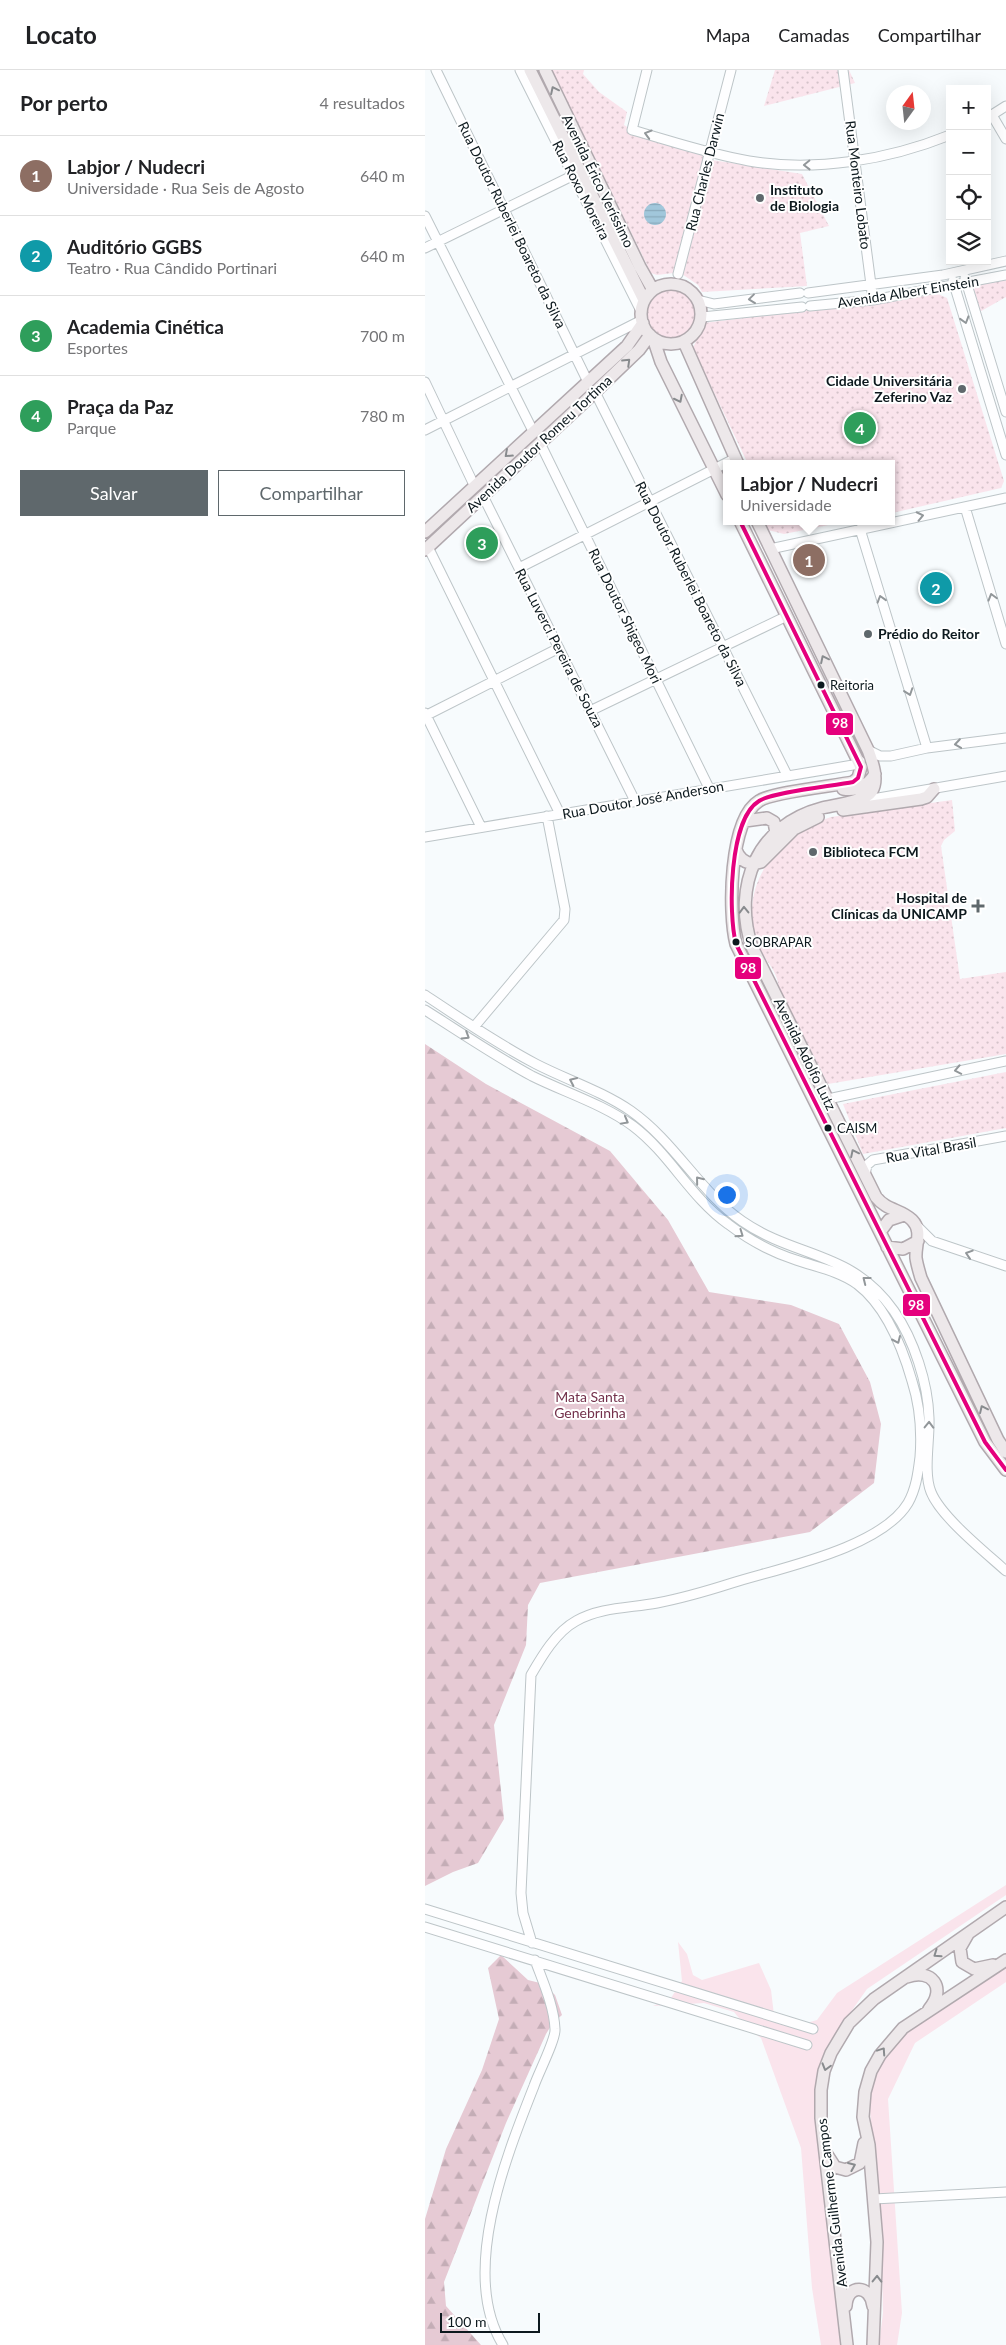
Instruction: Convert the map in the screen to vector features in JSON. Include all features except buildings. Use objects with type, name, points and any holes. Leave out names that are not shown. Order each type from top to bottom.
[{"type":"main road","name":"Avenida Érico Veríssimo","points":[[530,70],[643,314]]},
{"type":"main road","name":"Avenida Érico Veríssimo","points":[[545,70],[640,267],[653,290]]},
{"type":"main road","points":[[652,337],[669,344],[684,342],[698,329],[701,317],[698,300],[693,293],[678,285],[665,284],[653,290],[643,314],[661,362],[723,488]]},
{"type":"main road","name":"Avenida Doutor Romeu Tortima","points":[[425,532],[587,380],[627,346],[643,314]]},
{"type":"main road","name":"Avenida Doutor Romeu Tortima","points":[[427,548],[652,337]]},
{"type":"main road","points":[[684,342],[737,460]]},
{"type":"main road","points":[[742,525],[861,764]]},
{"type":"main road","points":[[759,525],[868,750],[875,774],[867,784],[855,789],[829,787]]},
{"type":"main road","name":"Avenida Adolfo Lutz","points":[[861,764],[858,778],[853,782],[764,798],[755,804],[745,821],[736,850],[731,891],[736,944],[985,1442],[1006,1470]]},
{"type":"main road","name":"Avenida Adolfo Lutz","points":[[875,774],[875,782],[870,793],[849,803],[801,815],[776,833],[753,864],[745,892],[745,921],[748,934],[865,1175],[883,1205],[904,1215],[917,1226]]},
{"type":"main road","points":[[736,850],[742,860],[753,864],[761,862],[794,829],[815,818],[849,809],[921,799],[927,797],[934,789]]},
{"type":"main road","points":[[745,821],[767,818],[774,822],[776,833]]},
{"type":"main road","points":[[880,1232],[889,1220],[904,1215]]},
{"type":"main road","points":[[917,1226],[916,1257],[921,1278],[998,1440],[1006,1452]]},
{"type":"main road","points":[[887,1247],[903,1250],[918,1241]]},
{"type":"main road","name":"Avenida Guilherme Campos","points":[[847,2345],[823,2145],[821,2090],[831,2052],[849,2022],[861,2010],[900,1980],[1006,1907]]},
{"type":"main road","points":[[979,1925],[962,1942],[960,1948],[962,1962],[967,1967],[981,1969],[1006,1959]]},
{"type":"main road","points":[[873,2345],[877,2242],[865,2127],[864,2098],[871,2071],[891,2039],[903,2028],[1006,1959]]},
{"type":"main road","points":[[900,1980],[917,1974],[925,1975],[933,1980],[938,1988],[937,1997],[924,2014]]},
{"type":"main road","points":[[823,2145],[830,2162],[835,2167],[845,2170],[854,2167],[860,2163],[865,2127]]},
{"type":"main road","points":[[845,2318],[846,2302],[849,2294],[855,2289],[860,2288],[868,2293],[873,2302],[874,2328]]},
{"type":"street","name":"Rua Doutor Ruberlei Boareto da Silva","points":[[436,70],[587,380]]},
{"type":"street","name":"Rua Roxo Moreira","points":[[519,70],[643,314]]},
{"type":"street","points":[[647,70],[632,130],[710,153],[751,161],[788,165],[817,165],[906,150],[946,136]]},
{"type":"street","name":"Rua Charles Darwin","points":[[678,274],[731,70]]},
{"type":"street","name":"Rua Monteiro Lobato","points":[[843,70],[873,300]]},
{"type":"street","points":[[991,115],[1006,106]]},
{"type":"street","points":[[991,117],[1006,139]]},
{"type":"street","points":[[425,248],[573,174]]},
{"type":"street","points":[[425,216],[533,431]]},
{"type":"street","name":"Avenida Albert Einstein","points":[[698,300],[714,304],[871,285],[950,274],[1006,261]]},
{"type":"street","points":[[963,271],[1006,412]]},
{"type":"street","points":[[950,274],[1006,455]]},
{"type":"street","name":"Avenida Albert Einstein","points":[[701,317],[873,300],[1006,275]]},
{"type":"street","points":[[425,430],[576,355],[643,314]]},
{"type":"street","points":[[425,382],[474,485]]},
{"type":"street","name":"Rua Doutor Ruberlei Boareto da Silva","points":[[595,392],[787,775]]},
{"type":"street","name":"Rua Doutor Shigeo Mori","points":[[541,443],[709,788]]},
{"type":"street","points":[[519,568],[713,469],[723,466]]},
{"type":"street","name":"Rua Luverci Pereira de Souza","points":[[483,496],[635,801]]},
{"type":"street","points":[[895,521],[1006,498]]},
{"type":"street","points":[[965,506],[1006,644]]},
{"type":"street","points":[[770,549],[878,525]]},
{"type":"street","points":[[860,529],[927,748]]},
{"type":"street","points":[[427,548],[560,814]]},
{"type":"street","points":[[590,711],[787,616]]},
{"type":"street","points":[[481,827],[425,715],[559,648]]},
{"type":"street","points":[[868,750],[879,756],[903,754],[927,748],[1006,738]]},
{"type":"street","name":"Avenida Adolfo Lutz","points":[[875,774],[886,760],[903,754]]},
{"type":"street","name":"Rua Doutor José Anderson","points":[[425,837],[861,764]]},
{"type":"street","points":[[849,803],[1006,776]]},
{"type":"street","points":[[474,1027],[564,920],[565,909],[547,816]]},
{"type":"street","points":[[425,995],[535,1064],[629,1110],[657,1133],[682,1158],[708,1190],[741,1220],[775,1240],[837,1262],[853,1270],[872,1284],[895,1312],[913,1348],[924,1383],[929,1416],[931,1491],[940,1508],[1006,1571]]},
{"type":"street","points":[[425,1010],[531,1075],[632,1125],[655,1146],[690,1190],[716,1216],[748,1239],[788,1258],[855,1282],[884,1314],[897,1339],[907,1365],[917,1400],[921,1443],[915,1486],[907,1504],[896,1518],[870,1536],[836,1551],[699,1594],[659,1603],[594,1613],[575,1622],[544,1652],[531,1675],[521,1893],[523,1913],[532,1942]]},
{"type":"street","points":[[828,1100],[1006,1061]]},
{"type":"street","name":"Rua Vital Brasil","points":[[865,1175],[867,1165],[873,1160],[1006,1136]]},
{"type":"street","points":[[917,1226],[933,1241],[1006,1266]]},
{"type":"street","points":[[425,1910],[813,2029]]},
{"type":"street","points":[[425,1926],[807,2045]]},
{"type":"street","points":[[507,1952],[511,1936]]},
{"type":"street","points":[[560,1968],[564,1952]]},
{"type":"street","points":[[503,2345],[490,2316],[485,2285],[485,2249],[501,2181],[516,2131],[556,2031],[551,2004],[535,1960]]},
{"type":"street","points":[[874,2199],[1006,2192]]},
{"type":"shaded area","points":[[552,70],[584,70],[583,74],[599,92],[627,112],[624,125],[632,130],[710,153],[674,273],[657,275],[651,273]]},
{"type":"shaded area","points":[[775,70],[849,70],[855,83],[764,106]]},
{"type":"shaded area","points":[[712,160],[802,174],[829,226],[800,233],[807,286],[702,292],[698,285],[682,274]]},
{"type":"shaded area","points":[[1006,274],[1006,297],[976,314],[967,283]]},
{"type":"shaded area","points":[[666,288],[676,288],[689,295],[696,308],[696,318],[689,331],[676,338],[666,338],[657,334],[650,327],[646,318],[646,308],[650,299],[657,292]]},
{"type":"shaded area","points":[[938,294],[947,298],[1004,481],[1001,488],[895,512],[895,460],[746,460],[693,348],[704,323]]},
{"type":"shaded area","points":[[766,525],[828,525],[784,534],[768,530]]},
{"type":"shaded area","points":[[952,800],[955,831],[944,840],[941,846],[960,979],[1006,972],[1006,1054],[828,1084],[779,988],[773,969],[758,944],[753,922],[753,902],[757,883],[766,865],[779,850],[794,836],[812,825],[831,817]]},
{"type":"shaded area","points":[[1006,1072],[1006,1128],[863,1154],[843,1104]]},
{"type":"shaded area","points":[[1006,1885],[1006,1895],[867,1989],[829,2043],[818,2068],[815,2105],[840,2337],[840,2345],[821,2345],[812,2288],[801,2148],[761,2038],[749,2030],[734,2012],[704,2003],[653,2006],[671,1998],[682,1981],[678,1942],[687,1954],[693,1975],[702,1980],[759,1963],[771,1990],[774,2015],[793,2027],[817,2020],[837,1993]]},
{"type":"shaded area","points":[[1006,1964],[1006,1982],[915,2043],[888,2099],[902,2313],[897,2345],[879,2345],[883,2313],[882,2270],[880,2216],[869,2101],[872,2079],[890,2045]]},
{"type":"green space","name":"Mata Santa Genebrinha","points":[[425,1044],[486,1084],[610,1151],[668,1220],[709,1292],[791,1305],[839,1324],[870,1382],[881,1424],[874,1483],[810,1532],[540,1583],[528,1605],[526,1645],[494,1725],[504,1819],[478,1863],[453,1872],[425,1886]]},
{"type":"green space","points":[[501,1955],[528,1980],[544,1984],[555,1995],[562,2015],[552,2024],[546,2034],[506,2123],[444,2282],[446,2306],[481,2345],[425,2345],[425,2219],[446,2149],[482,2070],[499,2019],[488,1968]]},
{"type":"water","points":[[655,203],[663,206],[666,214],[663,222],[655,225],[647,222],[644,214],[647,206]]},
{"type":"transit line","name":"98","points":[[742,525],[861,767],[858,778],[853,782],[766,798],[759,801],[749,811],[736,846],[733,868],[732,911],[736,944],[985,1442],[1006,1470]]},
{"type":"place","name":"Instituto de Biologia","points":[[760,198]]},
{"type":"place","name":"Cidade Universitária Zeferino Vaz","points":[[962,389]]},
{"type":"place","name":"Praça da Paz","points":[[860,428]]},
{"type":"place","name":"Academia Cinética","points":[[482,543]]},
{"type":"place","name":"Labjor / Nudecri","points":[[809,560]]},
{"type":"place","name":"Auditório GGBS","points":[[936,588]]},
{"type":"place","name":"Prédio do Reitor","points":[[868,634]]},
{"type":"place","name":"Reitoria","points":[[821,685]]},
{"type":"place","name":"Biblioteca FCM","points":[[813,852]]},
{"type":"place","name":"Hospital de Clínicas da UNICAMP","points":[[978,906]]},
{"type":"place","name":"SOBRAPAR","points":[[736,942]]},
{"type":"place","name":"CAISM","points":[[828,1128]]}]
